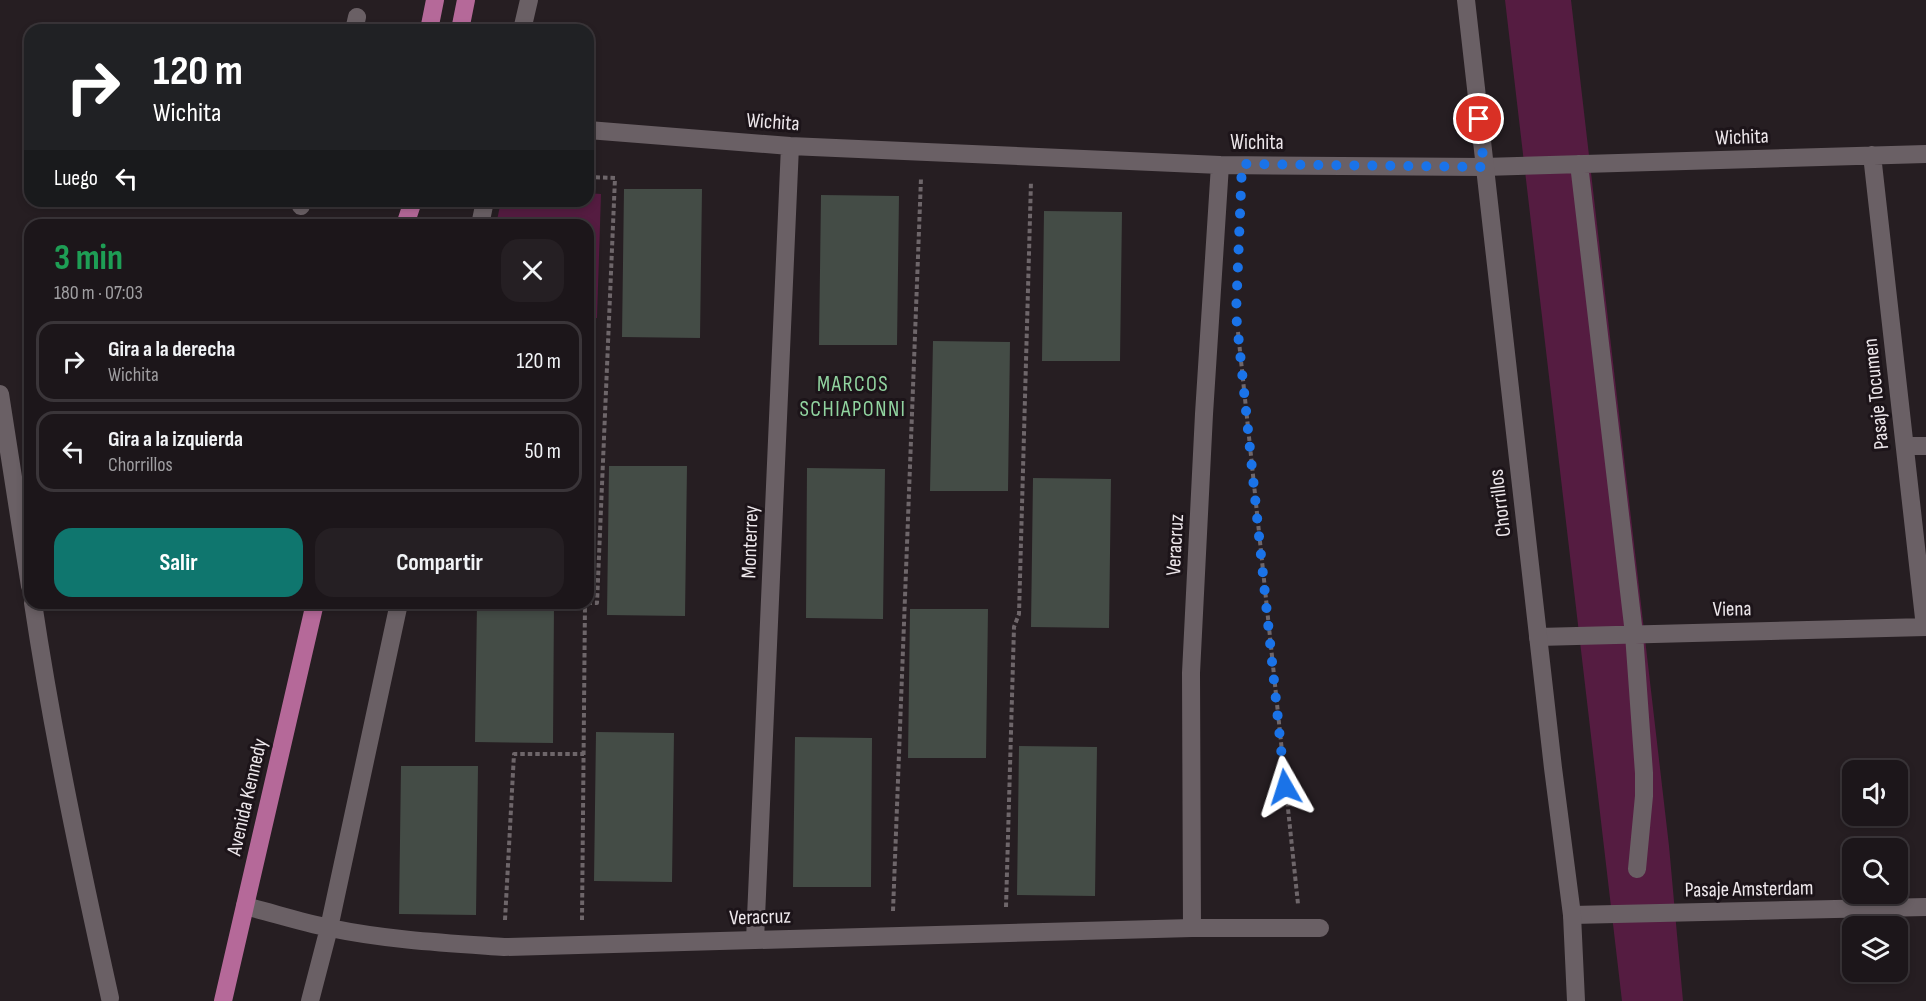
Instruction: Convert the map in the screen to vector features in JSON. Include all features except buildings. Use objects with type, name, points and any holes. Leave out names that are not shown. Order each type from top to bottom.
[{"type":"main road","points":[[430,24],[435,0]]},
{"type":"main road","points":[[461,24],[466,0]]},
{"type":"main road","name":"Avenida Kennedy","points":[[223,1001],[314,609]]},
{"type":"street","points":[[523,24],[529,0]]},
{"type":"street","name":"Chorrillos","points":[[1466,0],[1572,915],[1576,1001]]},
{"type":"street","name":"Wichita","points":[[594,130],[790,146],[1220,165],[1484,167],[1926,154]]},
{"type":"street","name":"Monterrey","points":[[755,940],[790,146]]},
{"type":"street","name":"Pasaje Tocumen","points":[[1872,156],[1926,627]]},
{"type":"street","points":[[1579,164],[1634,634],[1644,785],[1637,869]]},
{"type":"street","name":"Veracruz","points":[[1192,928],[1191,673],[1220,165]]},
{"type":"street","points":[[0,394],[24,548]]},
{"type":"street","points":[[1905,446],[1926,446]]},
{"type":"street","points":[[34,609],[48,701],[70,816],[110,998]]},
{"type":"street","points":[[310,1001],[329,928],[398,609]]},
{"type":"street","name":"Viena","points":[[1538,637],[1926,627]]},
{"type":"street","name":"Veracruz","points":[[245,906],[329,928],[428,941],[504,947],[1192,928],[1320,928]]},
{"type":"street","name":"Pasaje Amsterdam","points":[[1572,915],[1926,907]]},
{"type":"path","points":[[892,936],[922,152]]},
{"type":"path","points":[[1005,933],[1014,627],[1019,614],[1032,156]]},
{"type":"path","points":[[594,177],[615,178],[597,603],[594,603]]},
{"type":"path","points":[[1237,325],[1300,928]]},
{"type":"path","points":[[582,945],[587,609]]},
{"type":"path","points":[[504,947],[514,754],[584,754]]},
{"type":"shaded area","points":[[1505,0],[1571,0],[1669,846],[1683,1001],[1622,1001]]},
{"type":"shaded area","points":[[594,193],[601,194],[597,318],[594,318],[594,219],[497,219],[500,207],[594,207]]},
{"type":"district","name":"MARCOS SCHIAPONNI","points":[[853,396]]},
{"type":"route","points":[[1285,787],[1236,314],[1242,164],[1484,167],[1479,119]]}]
